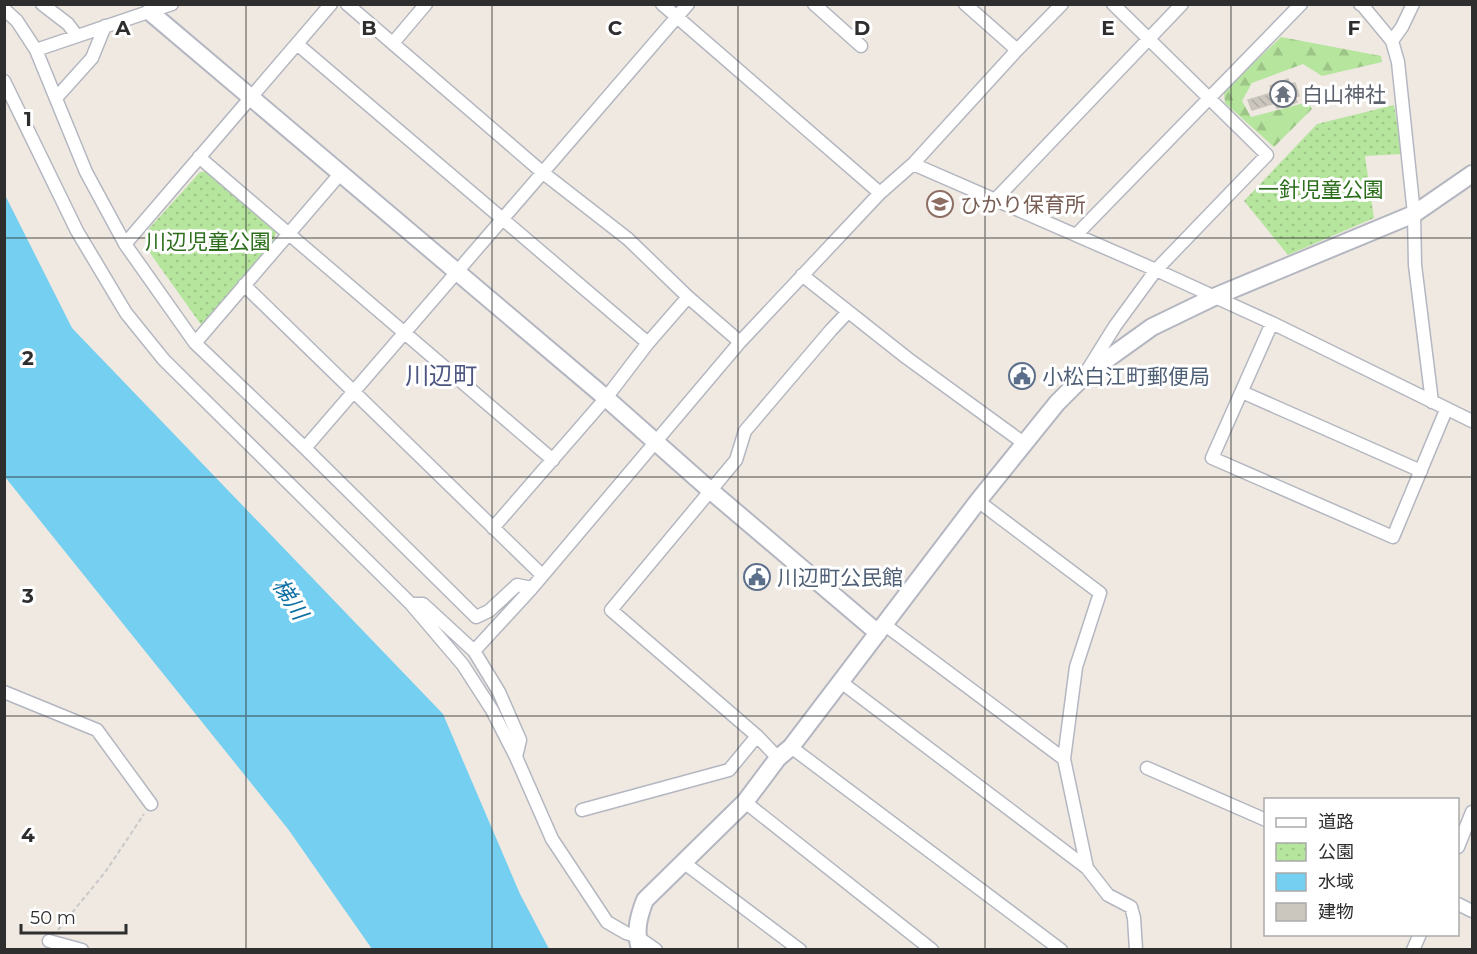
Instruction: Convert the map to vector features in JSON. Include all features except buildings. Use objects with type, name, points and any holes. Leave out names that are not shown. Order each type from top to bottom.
[{"type":"street","points":[[42,4],[68,24],[77,36]]},
{"type":"street","points":[[36,50],[172,4]]},
{"type":"street","points":[[124,244],[331,4]]},
{"type":"street","points":[[347,4],[542,172],[628,239],[688,297],[740,342]]},
{"type":"street","points":[[393,43],[426,4]]},
{"type":"street","points":[[662,4],[880,193]]},
{"type":"street","points":[[305,448],[688,4]]},
{"type":"street","points":[[814,4],[861,46]]},
{"type":"street","points":[[965,4],[1017,50]]},
{"type":"street","points":[[474,651],[532,588],[740,342],[880,193],[913,164],[1062,4]]},
{"type":"street","points":[[1085,375],[1115,326],[1156,270],[1266,155],[1113,4]]},
{"type":"street","points":[[995,200],[1182,4]]},
{"type":"street","points":[[1076,235],[1301,4]]},
{"type":"street","points":[[1360,4],[1392,41],[1398,62],[1414,214],[1415,265],[1432,402]]},
{"type":"street","points":[[1392,41],[1413,4]]},
{"type":"street","points":[[4,9],[17,21],[36,50],[86,172],[124,244],[195,343],[476,617],[489,611],[518,585],[532,588]]},
{"type":"street","points":[[150,12],[606,398],[711,491],[882,629],[1064,759]]},
{"type":"street","points":[[56,98],[92,57],[105,26]]},
{"type":"street","points":[[297,44],[648,343]]},
{"type":"street","points":[[4,81],[77,231],[126,313],[164,360],[411,604],[463,665],[492,710],[516,757],[552,839],[607,922],[638,943],[656,950]]},
{"type":"street","points":[[199,157],[553,460]]},
{"type":"street","points":[[913,164],[1272,323],[1446,410],[1473,421]]},
{"type":"street","points":[[195,343],[340,174]]},
{"type":"street","points":[[638,943],[637,920],[645,900],[745,802],[778,758],[791,747],[978,501],[1056,404],[1085,375],[1152,327],[1214,297],[1414,214],[1473,174]]},
{"type":"street","points":[[802,275],[907,358],[1025,444]]},
{"type":"street","points":[[244,285],[542,575]]},
{"type":"street","points":[[493,528],[606,398],[648,343],[688,297]]},
{"type":"street","points":[[778,758],[757,736],[611,610],[736,460],[746,431],[848,312]]},
{"type":"street","points":[[1272,323],[1212,458],[1393,537],[1446,410]]},
{"type":"street","points":[[1242,392],[1421,471]]},
{"type":"street","points":[[978,501],[1100,593],[1076,668],[1064,759],[1087,867]]},
{"type":"street","points":[[411,604],[423,604],[474,651],[499,692],[520,740],[516,757]]},
{"type":"street","points":[[841,682],[1087,867],[1108,895],[1131,908],[1136,950]]},
{"type":"street","points":[[4,692],[97,730],[151,804]]},
{"type":"street","points":[[582,810],[729,770],[757,736]]},
{"type":"street","points":[[791,747],[1061,950]]},
{"type":"street","points":[[1147,768],[1264,819]]},
{"type":"street","points":[[745,802],[932,950]]},
{"type":"street","points":[[1459,845],[1473,812]]},
{"type":"street","points":[[682,862],[800,950]]},
{"type":"street","points":[[1459,904],[1473,911]]},
{"type":"street","points":[[1413,950],[1419,936]]},
{"type":"street","points":[[49,941],[81,950]]},
{"type":"path","points":[[49,941],[106,872],[151,804]]},
{"type":"green space","points":[[1281,37],[1381,56],[1382,62],[1322,76],[1303,64],[1252,83],[1242,101],[1251,117],[1308,102],[1312,109],[1274,147],[1225,103],[1224,91]]},
{"type":"green space","name":"一針児童公園","points":[[1394,105],[1402,154],[1365,156],[1374,218],[1288,255],[1244,201],[1317,124]]},
{"type":"green space","name":"川辺児童公園","points":[[209,171],[277,229],[273,244],[202,326],[145,246],[146,232],[200,172]]},
{"type":"water","name":"梯川","points":[[5,195],[72,328],[443,714],[520,894],[549,949],[372,949],[288,829],[5,477]]},
{"type":"place","name":"白山神社","points":[[1283,94]]},
{"type":"place","name":"ひかり保育所","points":[[940,204]]},
{"type":"place","name":"小松白江町郵便局","points":[[1022,376]]},
{"type":"place","name":"川辺町公民館","points":[[757,577]]},
{"type":"district","name":"川辺町","points":[[441,375]]}]
